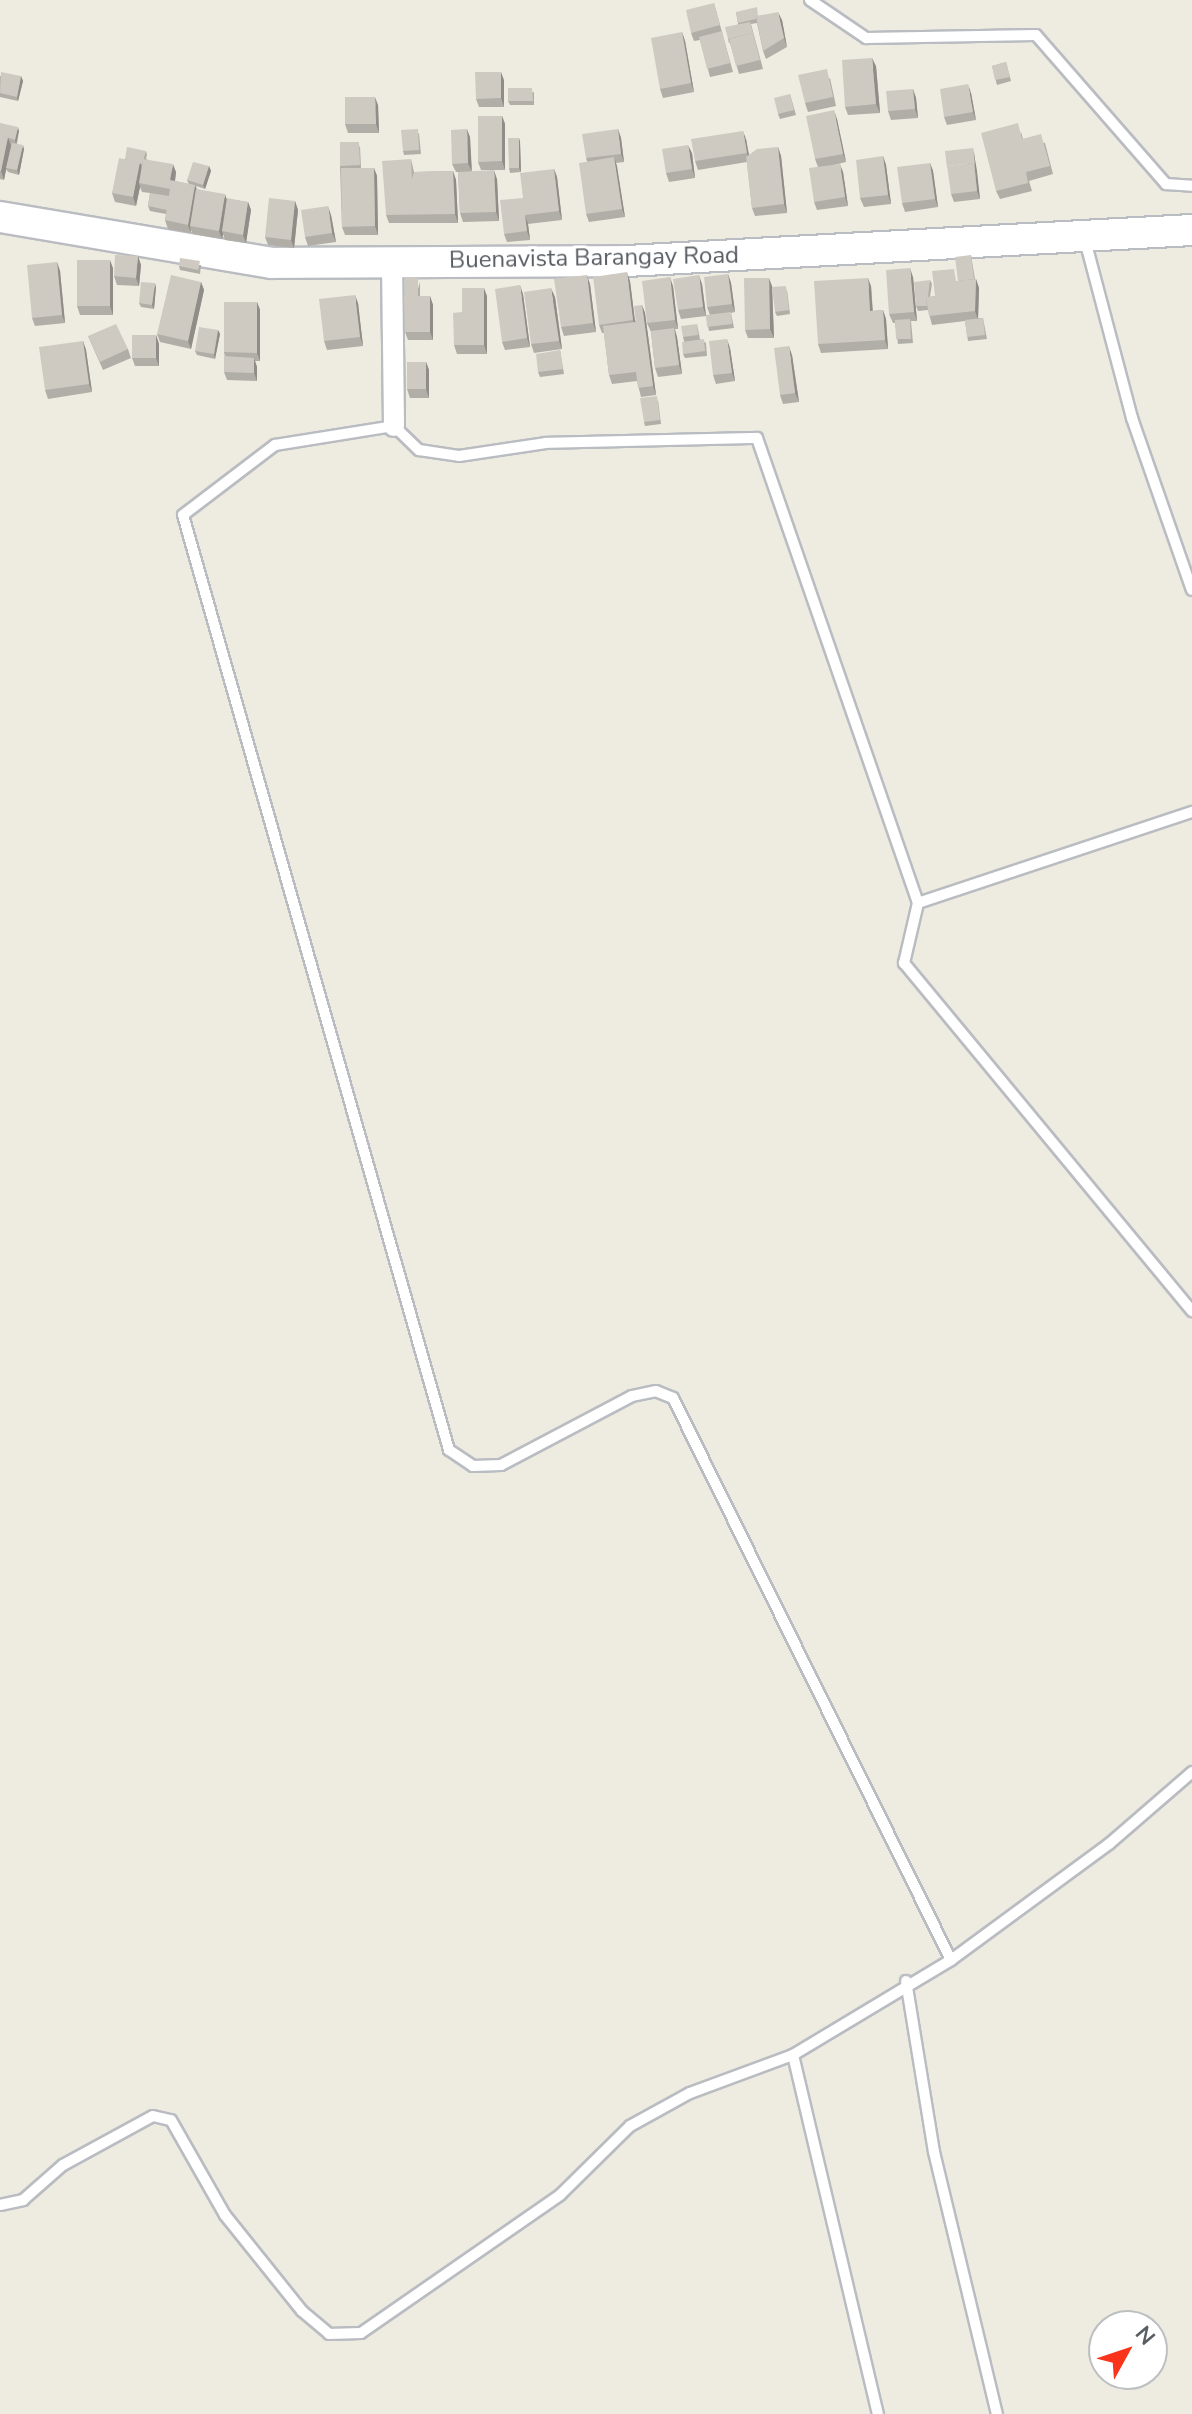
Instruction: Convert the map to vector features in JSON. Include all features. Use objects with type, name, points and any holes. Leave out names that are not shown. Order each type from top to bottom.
[{"type":"street","name":"Buenavista Barangay Road","points":[[0,217],[232,261],[627,261],[1192,230]]},
{"type":"street","points":[[392,262],[394,426]]},
{"type":"lane","points":[[810,0],[866,38],[1036,35],[1166,184],[1192,186]]},
{"type":"lane","points":[[1084,236],[1132,418],[1192,590]]},
{"type":"lane","points":[[951,1960],[673,1398],[656,1391],[632,1396],[501,1465],[473,1466],[449,1450],[183,515],[275,445],[394,426],[419,450],[459,456],[546,443],[757,438],[918,903],[904,963],[920,990],[1192,1311]]},
{"type":"lane","points":[[918,903],[1192,812]]},
{"type":"lane","points":[[0,2205],[23,2200],[63,2165],[153,2116],[171,2120],[225,2215],[302,2311],[329,2334],[361,2333],[560,2195],[630,2126],[690,2093],[793,2055],[906,1981],[951,1960],[1109,1844],[1192,1772]]},
{"type":"lane","points":[[906,1981],[934,2152],[997,2414]]},
{"type":"lane","points":[[793,2055],[878,2414]]},
{"type":"building","points":[[714,3],[720,25],[691,33],[686,10]]},
{"type":"building","points":[[757,7],[756,19],[738,23],[736,12]]},
{"type":"building","points":[[778,12],[784,38],[763,51],[756,16]]},
{"type":"building","points":[[750,22],[753,33],[728,39],[725,27]]},
{"type":"building","points":[[722,31],[730,63],[707,69],[699,37]]},
{"type":"building","points":[[682,32],[691,83],[660,89],[651,38]]},
{"type":"building","points":[[753,33],[760,60],[736,66],[729,39]]},
{"type":"building","points":[[872,58],[876,104],[845,107],[842,60]]},
{"type":"building","points":[[1006,62],[1010,77],[995,80],[992,66]]},
{"type":"building","points":[[827,69],[833,97],[805,103],[798,75]]},
{"type":"building","points":[[1,72],[21,76],[17,97],[0,93]]},
{"type":"building","points":[[475,72],[501,72],[501,98],[476,99]]},
{"type":"building","points":[[968,84],[973,112],[944,117],[940,89]]},
{"type":"building","points":[[508,88],[532,88],[533,101],[508,101]]},
{"type":"building","points":[[913,89],[915,109],[888,111],[886,91]]},
{"type":"building","points":[[790,94],[794,110],[778,114],[774,98]]},
{"type":"building","points":[[345,97],[375,97],[376,124],[345,124]]},
{"type":"building","points":[[834,110],[843,154],[815,159],[806,116]]},
{"type":"building","points":[[478,116],[502,116],[502,161],[478,162]]},
{"type":"building","points":[[0,123],[18,127],[15,140],[0,135]]},
{"type":"building","points":[[1018,123],[1022,139],[1041,134],[1050,166],[1026,172],[1028,183],[996,191],[981,133]]},
{"type":"building","points":[[418,129],[419,150],[403,151],[401,130]]},
{"type":"building","points":[[467,129],[468,163],[452,164],[451,130]]},
{"type":"building","points":[[618,129],[621,154],[586,158],[582,134]]},
{"type":"building","points":[[743,131],[747,153],[695,161],[691,139]]},
{"type":"building","points":[[0,135],[8,137],[1,171],[0,171]]},
{"type":"building","points":[[508,138],[519,138],[519,168],[509,168]]},
{"type":"building","points":[[340,142],[359,142],[360,165],[340,166]]},
{"type":"building","points":[[12,143],[23,145],[17,170],[6,168]]},
{"type":"building","points":[[688,145],[692,169],[666,173],[662,149]]},
{"type":"building","points":[[127,147],[146,151],[142,164],[125,159]]},
{"type":"building","points":[[778,147],[784,204],[752,208],[746,157],[757,149]]},
{"type":"building","points":[[973,148],[975,165],[947,168],[945,151]]},
{"type":"building","points":[[883,156],[888,195],[860,198],[856,160]]},
{"type":"building","points":[[614,157],[622,209],[586,214],[579,163]]},
{"type":"building","points":[[119,158],[140,162],[133,197],[112,193]]},
{"type":"building","points":[[143,159],[173,164],[170,180],[195,185],[188,225],[165,220],[170,189],[139,183]]},
{"type":"building","points":[[411,159],[412,179],[414,172],[453,171],[455,214],[386,215],[382,161]]},
{"type":"building","points":[[193,162],[209,166],[203,185],[187,180]]},
{"type":"building","points":[[930,163],[935,199],[902,203],[897,167]]},
{"type":"building","points":[[974,163],[977,191],[951,194],[947,166]]},
{"type":"building","points":[[840,164],[845,197],[814,202],[809,168]]},
{"type":"building","points":[[341,168],[374,168],[375,226],[342,227]]},
{"type":"building","points":[[554,169],[559,211],[525,215],[527,231],[504,234],[500,200],[523,198],[520,173]]},
{"type":"building","points":[[494,170],[496,212],[460,213],[458,172]]},
{"type":"building","points":[[196,189],[225,194],[219,231],[190,226]]},
{"type":"building","points":[[150,193],[169,196],[167,210],[148,206]]},
{"type":"building","points":[[227,198],[248,202],[243,235],[222,231]]},
{"type":"building","points":[[269,198],[295,201],[291,240],[265,237]]},
{"type":"building","points":[[328,206],[332,233],[305,237],[301,210]]},
{"type":"building","points":[[115,255],[138,256],[136,278],[114,276]]},
{"type":"building","points":[[971,255],[974,279],[958,281],[955,257]]},
{"type":"building","points":[[180,258],[200,261],[198,270],[179,266]]},
{"type":"building","points":[[77,260],[110,260],[110,306],[77,306]]},
{"type":"building","points":[[57,262],[62,315],[32,318],[27,265]]},
{"type":"building","points":[[910,268],[914,312],[889,314],[886,270]]},
{"type":"building","points":[[954,269],[956,281],[976,279],[975,311],[929,316],[926,297],[935,296],[932,271]]},
{"type":"building","points":[[627,272],[633,320],[599,325],[593,277]]},
{"type":"building","points":[[728,274],[732,304],[707,307],[704,277]]},
{"type":"building","points":[[171,275],[201,282],[188,341],[157,334]]},
{"type":"building","points":[[587,275],[593,323],[561,327],[554,279]]},
{"type":"building","points":[[699,275],[703,307],[678,310],[673,279]]},
{"type":"building","points":[[405,277],[418,278],[418,296],[405,296]]},
{"type":"building","points":[[670,277],[675,320],[647,323],[642,281]]},
{"type":"building","points":[[744,278],[769,278],[770,329],[745,330]]},
{"type":"building","points":[[868,278],[870,311],[883,310],[885,340],[818,344],[814,281]]},
{"type":"building","points":[[930,280],[927,306],[916,306],[914,282]]},
{"type":"building","points":[[141,282],[155,283],[152,305],[139,303]]},
{"type":"building","points":[[520,285],[527,338],[502,342],[495,289]]},
{"type":"building","points":[[786,286],[789,310],[775,312],[772,287]]},
{"type":"building","points":[[462,288],[484,288],[484,345],[454,345],[453,313],[462,312]]},
{"type":"building","points":[[551,288],[559,341],[531,344],[524,292]]},
{"type":"building","points":[[355,295],[360,337],[324,341],[319,299]]},
{"type":"building","points":[[404,296],[430,296],[430,332],[405,332]]},
{"type":"building","points":[[224,302],[257,302],[257,353],[224,352]]},
{"type":"building","points":[[642,305],[653,386],[638,388],[636,372],[609,375],[603,326],[636,322],[634,306]]},
{"type":"building","points":[[731,312],[732,324],[707,327],[706,315]]},
{"type":"building","points":[[983,318],[985,335],[967,337],[965,320]]},
{"type":"building","points":[[910,319],[911,339],[896,339],[895,320]]},
{"type":"building","points":[[116,324],[128,349],[100,362],[88,336]]},
{"type":"building","points":[[697,324],[698,335],[683,337],[681,326]]},
{"type":"building","points":[[199,327],[218,330],[214,354],[195,351]]},
{"type":"building","points":[[674,328],[679,365],[655,368],[651,331]]},
{"type":"building","points":[[132,335],[156,335],[156,358],[132,358]]},
{"type":"building","points":[[704,339],[705,351],[683,354],[682,342]]},
{"type":"building","points":[[727,339],[732,373],[713,375],[709,341]]},
{"type":"building","points":[[83,341],[89,384],[45,390],[39,347]]},
{"type":"building","points":[[789,346],[795,393],[780,395],[774,348]]},
{"type":"building","points":[[560,350],[563,369],[538,372],[536,354]]},
{"type":"building","points":[[224,356],[254,358],[254,373],[224,372]]},
{"type":"building","points":[[407,362],[426,362],[426,389],[407,389]]},
{"type":"building","points":[[657,396],[660,420],[644,422],[640,398]]}]
